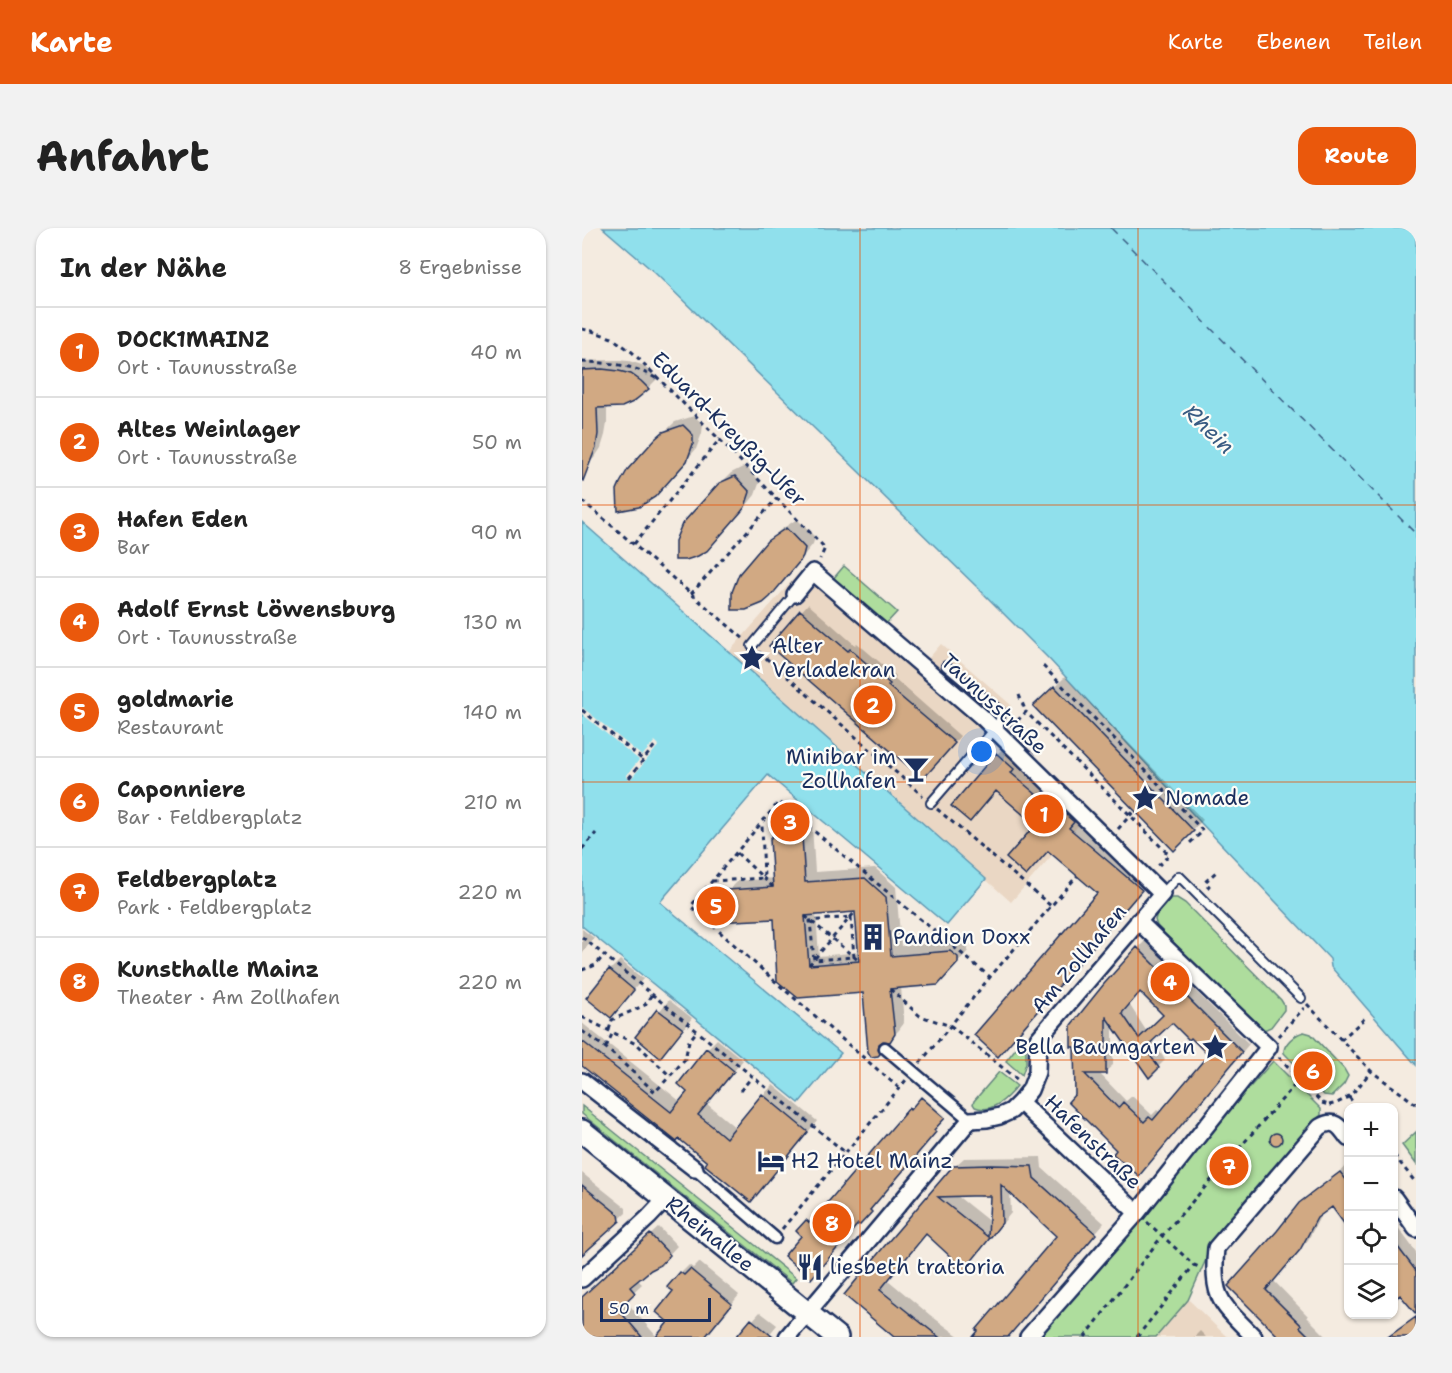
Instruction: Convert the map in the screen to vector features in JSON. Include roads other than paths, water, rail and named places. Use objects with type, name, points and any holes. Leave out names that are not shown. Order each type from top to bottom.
[{"type":"main road","name":"Rheinallee","points":[[582,1131],[837,1337]]},
{"type":"street","name":"Taunusstraße","points":[[795,594],[813,572],[998,733],[1162,894]]},
{"type":"street","name":"Am Zollhafen","points":[[1025,1096],[1037,1072],[1038,1039],[1162,894]]},
{"type":"street","points":[[1028,1337],[1137,1213],[1269,1047],[1138,921]]},
{"type":"street","points":[[885,1047],[970,1120],[1000,1116],[1011,1110],[1025,1096]]},
{"type":"street","name":"Rheinallee","points":[[582,1081],[695,1169],[775,1238]]},
{"type":"street","name":"Hafenstraße","points":[[1025,1096],[1137,1213]]},
{"type":"street","points":[[787,1337],[970,1120]]},
{"type":"street","points":[[1254,1337],[1224,1306],[1217,1293],[1216,1248],[1320,1126],[1334,1124],[1344,1133]]},
{"type":"street","points":[[582,1279],[666,1199]]},
{"type":"street","points":[[1398,1203],[1416,1228]]},
{"type":"lane","points":[[752,646],[795,594]]},
{"type":"lane","points":[[931,803],[998,733],[1001,712],[946,666]]},
{"type":"lane","points":[[1162,894],[1179,876],[1301,998]]},
{"type":"water","name":"Rhein","points":[[603,228],[1416,228],[1416,1065],[1331,967],[1330,959],[1050,660],[654,272]]},
{"type":"water","points":[[582,522],[986,879],[947,925],[768,775],[660,902],[841,1053],[799,1103],[582,926]]},
{"type":"place","name":"Alter Verladekran","points":[[752,658]]},
{"type":"place","name":"Altes Weinlager","points":[[873,705]]},
{"type":"place","name":"Minibar im Zollhafen","points":[[916,769]]},
{"type":"place","name":"Nomade","points":[[1145,798]]},
{"type":"place","name":"DOCK1MAINZ","points":[[1044,814]]},
{"type":"place","name":"Hafen Eden","points":[[790,822]]},
{"type":"place","name":"goldmarie","points":[[716,906]]},
{"type":"place","name":"Pandion Doxx","points":[[873,937]]},
{"type":"place","name":"Adolf Ernst Löwensburg","points":[[1170,982]]},
{"type":"place","name":"Bella Baumgarten","points":[[1215,1047]]},
{"type":"place","name":"Caponniere","points":[[1313,1071]]},
{"type":"place","name":"H2 Hotel Mainz","points":[[771,1161]]},
{"type":"place","name":"Feldbergplatz","points":[[1229,1166]]},
{"type":"place","name":"Kunsthalle Mainz","points":[[832,1223]]},
{"type":"place","name":"liesbeth trattoria","points":[[810,1267]]}]
